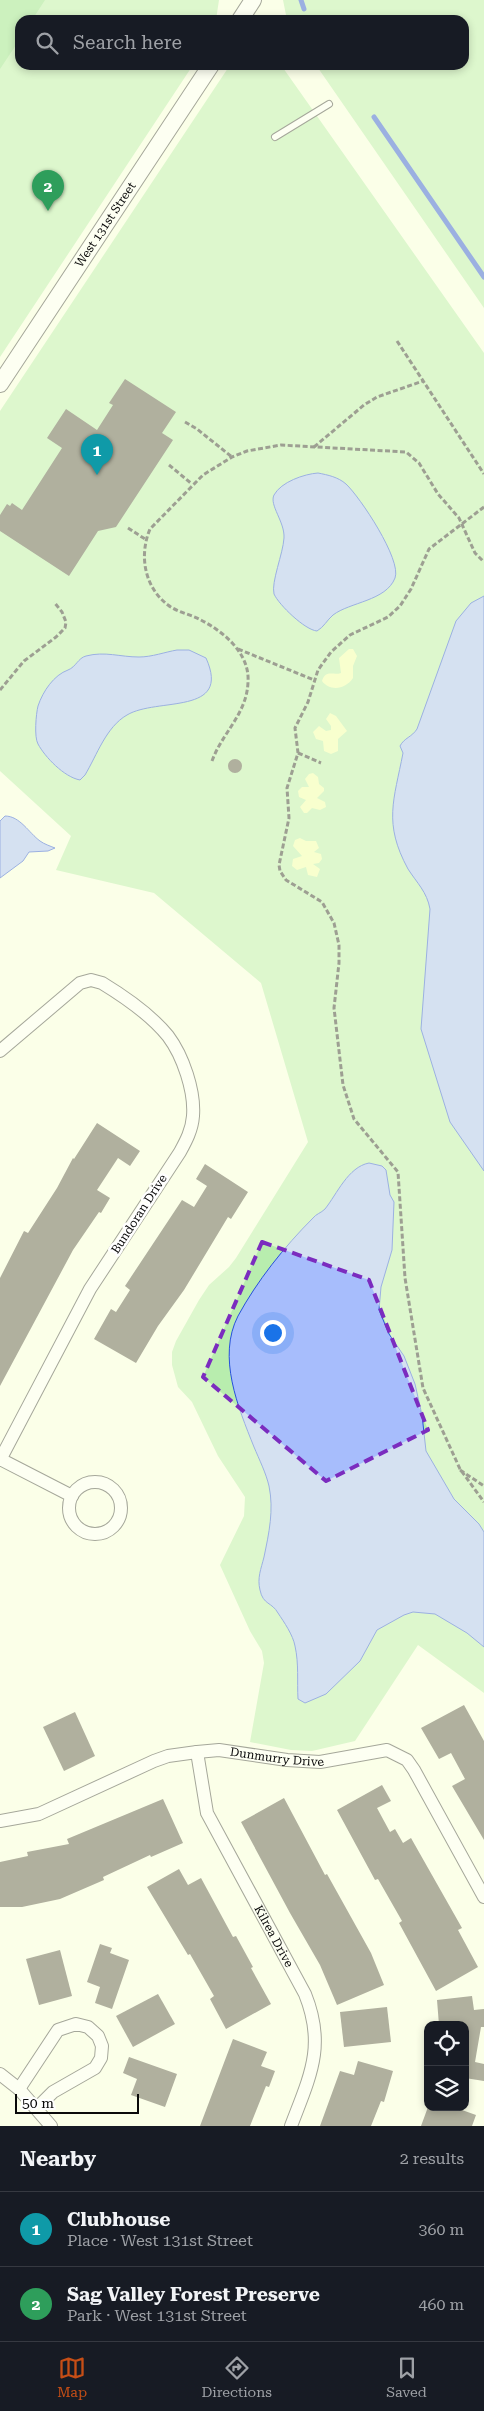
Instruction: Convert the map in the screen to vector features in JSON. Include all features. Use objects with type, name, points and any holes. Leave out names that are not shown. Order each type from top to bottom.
[{"type":"street","points":[[243,15],[253,0]]},
{"type":"street","name":"West 131st Street","points":[[0,384],[207,70]]},
{"type":"street","name":"Bundoran Drive","points":[[0,1051],[80,983],[91,980],[102,983],[157,1024],[175,1047],[192,1097],[191,1126],[180,1152],[90,1289],[0,1460]]},
{"type":"street","points":[[0,1460],[72,1496]]},
{"type":"street","points":[[99,1482],[110,1486],[117,1493],[122,1504],[121,1514],[117,1523],[102,1534],[83,1532],[71,1517],[69,1507],[72,1496],[80,1487],[87,1483],[99,1482]]},
{"type":"street","name":"Dunmurry Drive","points":[[0,1821],[39,1814],[154,1761],[197,1752],[219,1750],[305,1762],[320,1762],[387,1750],[397,1753],[407,1760],[414,1770],[484,1897]]},
{"type":"street","name":"Kilrea Drive","points":[[197,1752],[207,1813],[305,1994],[313,2014],[316,2035],[314,2057],[308,2082],[291,2126]]},
{"type":"street","points":[[19,2089],[58,2030],[76,2024],[88,2027],[98,2036],[102,2046],[102,2058],[95,2068],[53,2092],[37,2108]]},
{"type":"street","points":[[0,2074],[19,2089],[51,2126]]},
{"type":"lane","points":[[274,137],[329,104]]},
{"type":"path","points":[[397,341],[484,474]]},
{"type":"path","points":[[313,447],[333,433],[364,405],[377,397],[423,381]]},
{"type":"path","points":[[185,422],[197,429],[232,457]]},
{"type":"path","points":[[212,761],[217,747],[243,708],[248,682],[244,658],[238,649],[212,626],[177,610],[160,597],[146,572],[144,558],[145,539],[158,518],[192,484],[232,457],[262,447],[281,446],[396,451],[412,455],[438,494],[454,511],[475,553],[484,562]]},
{"type":"path","points":[[169,465],[192,484]]},
{"type":"path","points":[[484,507],[429,549],[421,563],[411,589],[400,606],[388,617],[361,629],[341,642],[323,663],[314,680],[308,702],[294,728],[298,754],[287,788],[289,818],[280,857],[280,871],[286,880],[322,902],[334,923],[339,945],[334,1008],[343,1085],[354,1118],[398,1172],[405,1278],[424,1388],[460,1469],[484,1502]]},
{"type":"path","points":[[128,528],[145,539]]},
{"type":"path","points":[[0,690],[24,661],[65,628],[66,622],[62,612],[54,602]]},
{"type":"path","points":[[238,649],[314,680]]},
{"type":"path","points":[[298,754],[321,763]]},
{"type":"path","points":[[460,1469],[484,1486]]},
{"type":"highlighted area","points":[[262,1242],[369,1280],[428,1430],[326,1481],[203,1377]]},
{"type":"shaded area","points":[[0,0],[219,0],[217,15],[15,15],[15,70],[190,70],[0,357]]},
{"type":"shaded area","points":[[0,0],[45,0],[35,15],[15,15],[15,46],[0,69]]},
{"type":"shaded area","points":[[283,0],[484,0],[484,308],[319,70],[469,70],[469,15],[286,15]]},
{"type":"shaded area","points":[[227,70],[285,70],[484,353],[484,1693],[418,1645],[355,1741],[312,1751],[291,1750],[250,1742],[264,1663],[262,1651],[250,1631],[220,1565],[244,1516],[245,1497],[218,1456],[192,1402],[178,1387],[172,1365],[172,1352],[176,1341],[199,1300],[209,1285],[236,1258],[308,1142],[261,983],[154,893],[56,870],[71,836],[0,771],[0,411]]},
{"type":"sand","points":[[349,649],[353,649],[357,656],[353,666],[353,678],[342,687],[329,687],[322,681],[324,677],[328,674],[341,673],[339,658]]},
{"type":"sand","points":[[330,713],[336,716],[347,731],[338,739],[338,751],[331,754],[324,751],[323,741],[316,739],[313,732],[319,726],[326,731],[331,730],[331,726],[326,719]]},
{"type":"sand","points":[[313,773],[318,777],[319,784],[324,788],[324,791],[317,798],[325,802],[326,807],[320,810],[312,808],[307,813],[304,813],[300,807],[306,800],[299,797],[298,791],[302,787],[309,787],[305,779],[309,774]]},
{"type":"sand","points":[[300,838],[306,841],[316,841],[319,848],[314,852],[321,854],[322,859],[319,863],[313,864],[320,869],[317,877],[308,875],[306,867],[297,870],[292,866],[293,859],[302,856],[293,846],[295,840]]},
{"type":"water","points":[[318,473],[340,480],[346,484],[361,502],[386,544],[395,569],[395,578],[384,592],[333,615],[317,631],[312,630],[293,616],[274,594],[274,582],[282,552],[284,532],[273,499],[277,490],[287,483],[306,475]]},
{"type":"water","points":[[484,596],[484,1171],[450,1122],[421,1029],[430,909],[424,893],[400,853],[395,838],[393,811],[403,753],[400,746],[417,729],[456,621],[471,603]]},
{"type":"water","points":[[177,650],[189,650],[206,658],[211,676],[209,689],[200,697],[187,702],[140,710],[127,715],[113,727],[85,775],[80,780],[62,771],[45,755],[38,744],[36,736],[37,710],[46,689],[63,672],[71,669],[86,656],[106,654],[144,657]]},
{"type":"water","points":[[5,816],[15,819],[40,841],[55,848],[48,851],[29,852],[23,861],[0,878],[0,821]]},
{"type":"water","points":[[369,1163],[382,1166],[386,1170],[390,1195],[394,1202],[392,1250],[381,1287],[379,1310],[389,1334],[404,1356],[415,1384],[422,1415],[426,1451],[454,1499],[479,1524],[484,1532],[484,1647],[467,1633],[435,1614],[413,1612],[377,1630],[360,1661],[326,1694],[305,1703],[298,1699],[297,1659],[292,1637],[276,1609],[265,1601],[261,1595],[259,1586],[259,1577],[270,1521],[269,1486],[236,1399],[232,1382],[229,1348],[238,1316],[272,1265],[302,1229],[325,1209],[349,1175]]},
{"type":"building","points":[[125,379],[176,412],[162,433],[173,440],[116,527],[98,531],[69,576],[0,531],[0,515],[7,504],[10,506],[12,503],[22,510],[62,448],[47,438],[66,409],[97,430],[113,405],[109,403]]},
{"type":"building","points":[[232,759],[238,759],[242,766],[238,773],[232,773],[228,769],[228,763]]},
{"type":"building","points":[[97,1123],[140,1151],[130,1166],[118,1158],[97,1190],[110,1198],[73,1250],[0,1386],[0,1278],[24,1231],[28,1233],[57,1188],[73,1158]]},
{"type":"building","points":[[205,1164],[248,1192],[231,1219],[228,1217],[184,1290],[158,1326],[136,1363],[94,1339],[111,1309],[116,1312],[130,1290],[125,1286],[182,1200],[194,1207],[207,1186],[196,1179]]},
{"type":"building","points":[[464,1705],[484,1741],[484,1840],[452,1786],[465,1779],[451,1753],[439,1759],[421,1728]]},
{"type":"building","points":[[75,1712],[95,1756],[64,1771],[43,1727]]},
{"type":"building","points":[[382,1785],[391,1801],[377,1808],[390,1832],[395,1829],[403,1843],[411,1838],[462,1928],[458,1930],[478,1967],[436,1991],[399,1923],[402,1921],[378,1879],[375,1880],[337,1810]]},
{"type":"building","points":[[284,1798],[325,1875],[327,1874],[371,1953],[384,1985],[337,2005],[320,1965],[241,1822]]},
{"type":"building","points":[[163,1799],[183,1843],[151,1857],[150,1855],[103,1877],[104,1880],[60,1899],[22,1907],[0,1907],[0,1862],[28,1856],[27,1852],[69,1844],[67,1839]]},
{"type":"building","points":[[179,1869],[188,1885],[201,1878],[233,1937],[236,1936],[271,2004],[226,2029],[210,1999],[214,1996],[190,1954],[188,1955],[147,1887]]},
{"type":"building","points":[[100,1944],[112,1948],[110,1953],[129,1960],[112,2009],[95,2003],[100,1987],[87,1982]]},
{"type":"building","points":[[60,1950],[72,1996],[39,2005],[26,1959]]},
{"type":"building","points":[[158,1994],[175,2024],[133,2047],[116,2016]]},
{"type":"building","points":[[472,1996],[474,2010],[484,2009],[484,2027],[481,2027],[475,2062],[484,2064],[484,2081],[469,2079],[469,2021],[439,2021],[437,2000]]},
{"type":"building","points":[[387,2007],[391,2042],[344,2047],[340,2012]]},
{"type":"building","points":[[233,2039],[267,2052],[261,2066],[275,2071],[269,2087],[266,2086],[250,2126],[200,2126]]},
{"type":"building","points":[[129,2057],[177,2074],[165,2107],[131,2095],[137,2079],[123,2073]]},
{"type":"building","points":[[358,2061],[393,2071],[384,2102],[381,2101],[371,2126],[320,2126],[340,2071],[354,2075]]},
{"type":"building","points":[[427,2111],[465,2111],[476,2115],[472,2126],[421,2126]]},
{"type":"waterway","points":[[301,0],[304,9]]},
{"type":"waterway","points":[[374,117],[484,277]]},
{"type":"place","name":"Sag Valley Forest Preserve","points":[[48,211]]},
{"type":"place","name":"Clubhouse","points":[[97,475]]}]
